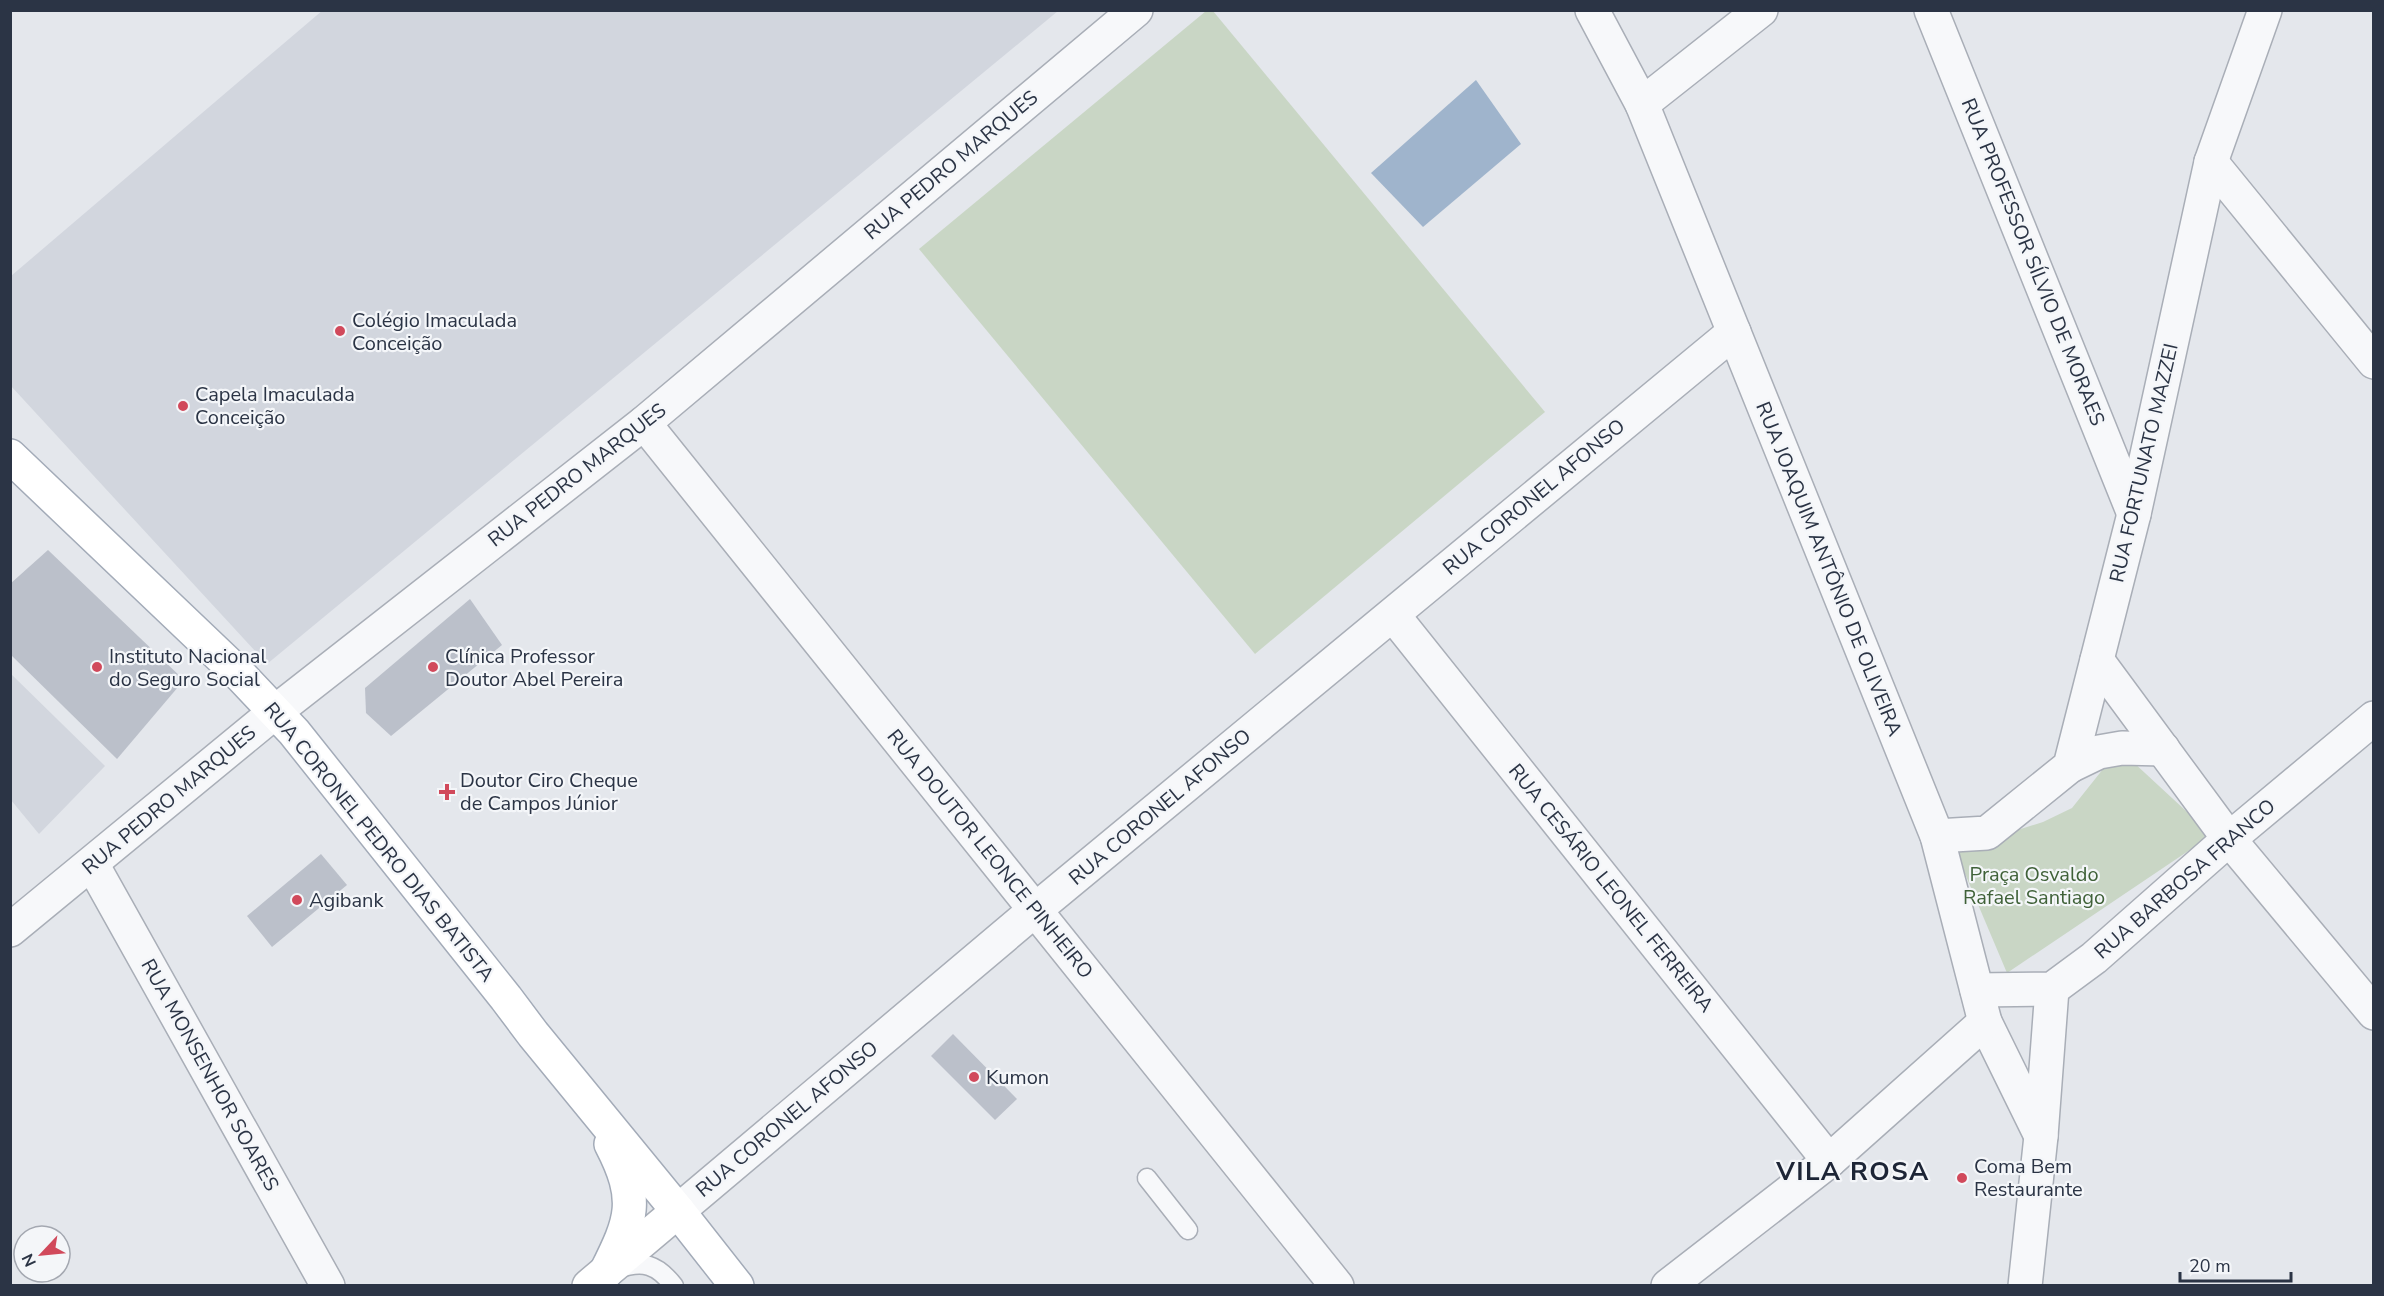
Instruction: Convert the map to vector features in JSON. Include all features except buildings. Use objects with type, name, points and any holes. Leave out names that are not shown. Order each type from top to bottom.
[{"type":"main road","name":"RUA CORONEL PEDRO DIAS BATISTA","points":[[10,456],[275,712],[337,785],[591,1105]]},
{"type":"main road","points":[[591,1105],[736,1286]]},
{"type":"main road","points":[[591,1105],[615,1152],[627,1185],[631,1209],[626,1233],[598,1279]]},
{"type":"main road","name":"RUA CORONEL AFONSO","points":[[598,1279],[678,1211]]},
{"type":"street","name":"RUA PEDRO MARQUES","points":[[10,930],[275,712],[644,423],[1136,10]]},
{"type":"street","name":"RUA JOAQUIM ANTÔNIO DE OLIVEIRA","points":[[1592,10],[1642,104],[1937,836],[1985,1022],[2042,1136]]},
{"type":"street","points":[[1642,104],[1761,10]]},
{"type":"street","name":"RUA PROFESSOR SÍLVIO DE MORAES","points":[[1931,10],[2134,514]]},
{"type":"street","name":"RUA FORTUNATO MAZZEI","points":[[2070,766],[2134,514],[2211,162],[2265,10]]},
{"type":"street","points":[[2211,162],[2373,362]]},
{"type":"street","name":"RUA CORONEL AFONSO","points":[[678,1211],[1035,910],[1734,332]]},
{"type":"street","name":"RUA DOUTOR LEONCE PINHEIRO","points":[[644,423],[1337,1286]]},
{"type":"street","name":"RUA CESÁRIO LEONEL FERREIRA","points":[[1392,615],[1829,1161]]},
{"type":"street","points":[[2097,660],[2229,839],[2373,1013]]},
{"type":"street","name":"RUA BARBOSA FRANCO","points":[[2052,990],[2094,958],[2229,839],[2373,718]]},
{"type":"street","points":[[1937,836],[1987,833],[2070,766],[2099,752],[2122,748],[2163,749]]},
{"type":"street","name":"RUA MONSENHOR SOARES","points":[[92,864],[328,1286]]},
{"type":"street","points":[[1977,990],[2052,990],[2042,1136],[2025,1286]]},
{"type":"street","points":[[1668,1286],[1829,1161],[1985,1022]]},
{"type":"lane","points":[[1147,1178],[1188,1230]]},
{"type":"lane","points":[[598,1279],[629,1265],[650,1266],[664,1273],[674,1286]]},
{"type":"shaded area","name":"Colégio Imaculada Conceição","points":[[323,10],[1058,11],[267,664],[11,386],[11,276]]},
{"type":"shaded area","points":[[11,674],[105,766],[39,834],[11,800]]},
{"type":"green space","points":[[1206,11],[1213,11],[1545,412],[1255,654],[919,249]]},
{"type":"green space","name":"Praça Osvaldo Rafael Santiago","points":[[2111,759],[2132,761],[2212,835],[2007,973],[1955,850],[2043,822],[2072,808]]},
{"type":"water","points":[[1476,80],[1521,144],[1423,227],[1371,173]]},
{"type":"place","name":"Colégio Imaculada Conceição","points":[[340,331]]},
{"type":"place","name":"Capela Imaculada Conceição","points":[[183,406]]},
{"type":"place","name":"Instituto Nacional do Seguro Social","points":[[97,667]]},
{"type":"place","name":"Clínica Professor Doutor Abel Pereira","points":[[433,667]]},
{"type":"place","name":"Doutor Ciro Cheque de Campos Júnior","points":[[447,792]]},
{"type":"place","name":"Agibank","points":[[297,900]]},
{"type":"place","name":"Kumon","points":[[974,1077]]},
{"type":"place","name":"Coma Bem Restaurante","points":[[1962,1178]]},
{"type":"district","name":"VILA ROSA","points":[[1853,1171]]}]
